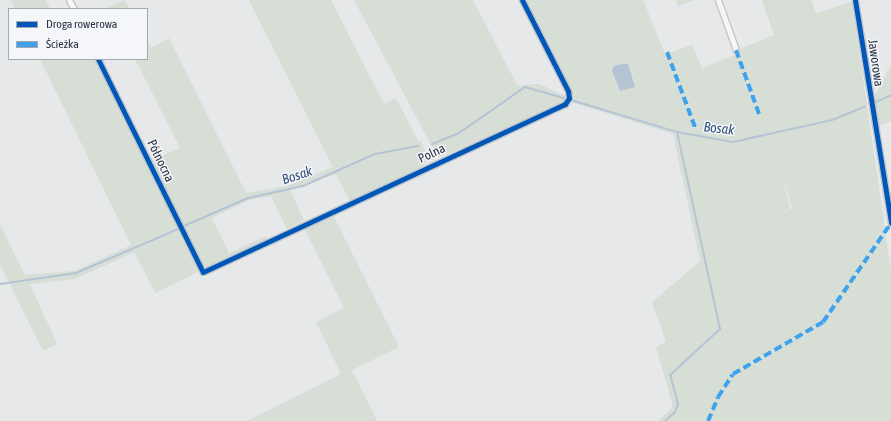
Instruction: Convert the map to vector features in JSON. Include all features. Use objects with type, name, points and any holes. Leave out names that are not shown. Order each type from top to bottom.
[{"type":"street","name":"Polna","points":[[203,272],[565,104],[569,98],[568,92],[522,0]]},
{"type":"street","points":[[718,0],[736,50]]},
{"type":"street","name":"Jaworowa","points":[[855,0],[891,223]]},
{"type":"street","name":"Północna","points":[[98,60],[203,272]]},
{"type":"shaded area","points":[[11,0],[46,0],[50,8],[15,8]]},
{"type":"shaded area","points":[[124,0],[129,8],[108,8]]},
{"type":"shaded area","points":[[249,0],[331,0],[384,104],[396,98],[419,142],[421,141],[428,158],[423,166],[418,170],[350,201],[336,174],[290,190],[304,220],[287,229],[271,196],[249,200],[212,218],[229,253],[266,236],[268,239],[207,268],[202,264],[151,161],[180,148],[136,60],[148,60],[148,42],[151,48],[169,38],[246,193],[287,186],[333,167]]},
{"type":"shaded area","points":[[354,0],[473,0],[517,85],[539,84],[565,96],[564,101],[556,107],[438,158]]},
{"type":"shaded area","points":[[525,0],[643,0],[665,54],[692,45],[702,68],[735,55],[733,52],[774,35],[762,0],[811,0],[816,13],[852,2],[891,270],[891,421],[658,421],[672,408],[672,403],[656,347],[666,342],[652,302],[700,261],[673,134],[571,102],[571,96]],"holes":[[[781,170],[792,208],[778,216],[790,208]]]},
{"type":"shaded area","points":[[676,0],[695,0],[678,6]]},
{"type":"shaded area","points":[[40,60],[95,60],[200,271],[155,293],[134,252],[75,279],[30,284],[57,344],[43,351],[0,264],[0,224],[25,275],[75,271],[131,245]]},
{"type":"shaded area","points":[[891,65],[891,121],[877,126],[873,99]]},
{"type":"shaded area","points":[[333,215],[399,347],[352,370],[377,421],[247,421],[341,374],[316,322],[344,308],[304,228]]},
{"type":"water","points":[[628,64],[635,87],[620,91],[612,70],[614,66]]},
{"type":"waterway","name":"Bosak","points":[[432,144],[459,133],[525,87],[564,98]]},
{"type":"waterway","name":"Bosak","points":[[876,102],[891,95]]},
{"type":"waterway","name":"Bosak","points":[[571,100],[677,132],[733,142],[832,120],[865,107]]},
{"type":"waterway","points":[[665,421],[675,412],[678,404],[670,375],[720,329],[677,132]]},
{"type":"waterway","name":"Bosak","points":[[184,226],[248,198],[303,186],[375,154],[418,146]]},
{"type":"waterway","name":"Bosak","points":[[0,284],[76,273],[178,229]]},
{"type":"marked path","points":[[736,50],[759,114]]},
{"type":"marked path","points":[[667,52],[696,130]]},
{"type":"marked path","points":[[708,421],[718,397],[733,374],[823,322],[891,223]]},
{"type":"cycle path","points":[[98,60],[203,272],[565,104],[569,98],[568,91],[522,0]]},
{"type":"cycle path","points":[[855,0],[891,223]]}]
